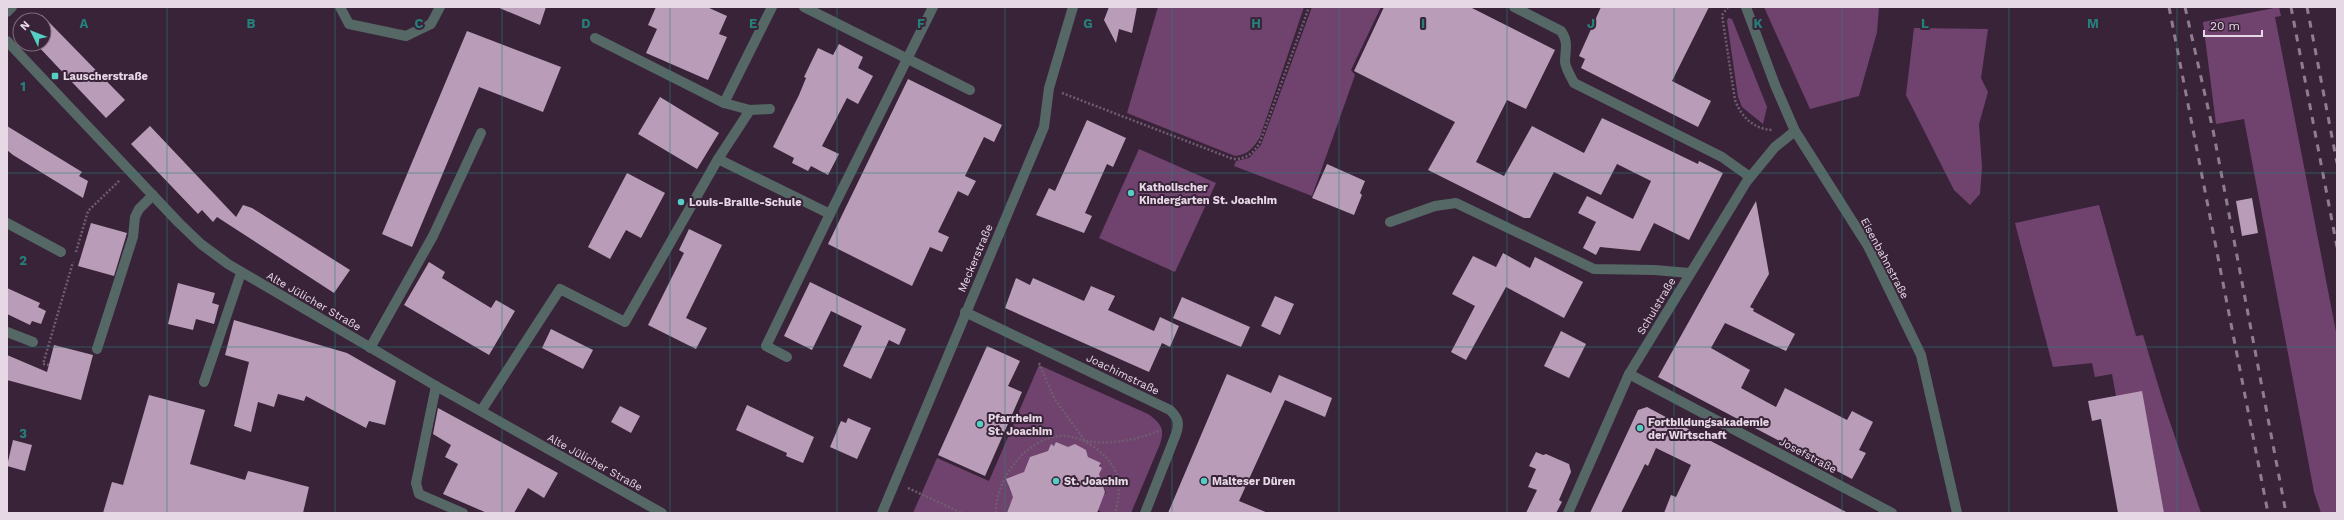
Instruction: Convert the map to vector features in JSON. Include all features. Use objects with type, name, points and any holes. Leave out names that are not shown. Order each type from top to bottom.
[{"type":"street","points":[[7,12],[12,7]]},
{"type":"street","points":[[340,7],[349,24],[406,36],[431,24],[440,7]]},
{"type":"street","points":[[724,103],[772,7]]},
{"type":"street","points":[[804,7],[970,90]]},
{"type":"street","points":[[787,357],[766,346],[933,7]]},
{"type":"street","name":"Meckerstraße","points":[[882,513],[1044,126],[1049,88],[1073,7]]},
{"type":"street","points":[[1514,7],[1561,31],[1566,37],[1567,47],[1565,63],[1574,83],[1722,157],[1750,177]]},
{"type":"street","name":"Eisenbahnstraße","points":[[1746,7],[1775,85],[1795,131],[1868,246],[1921,355],[1957,513]]},
{"type":"street","points":[[595,38],[724,103],[750,110],[770,109]]},
{"type":"street","name":"Alte Jülicher Straße","points":[[7,41],[201,244],[241,273],[436,386],[662,513]]},
{"type":"street","points":[[481,411],[560,289],[625,322],[718,159],[750,110]]},
{"type":"street","name":"Schulstraße","points":[[1568,513],[1629,374],[1750,177],[1776,147],[1795,131]]},
{"type":"street","points":[[370,348],[436,230],[482,133]]},
{"type":"street","points":[[718,159],[830,214]]},
{"type":"street","points":[[97,349],[133,237],[135,217],[139,209],[153,195]]},
{"type":"street","points":[[1390,222],[1435,206],[1456,203],[1594,269],[1655,270],[1690,273]]},
{"type":"street","points":[[7,223],[61,252]]},
{"type":"street","points":[[204,382],[241,273]]},
{"type":"street","name":"Joachimstraße","points":[[965,312],[1170,410],[1178,417]]},
{"type":"street","points":[[7,332],[34,342]]},
{"type":"street","name":"Josefstraße","points":[[1629,374],[1892,513]]},
{"type":"street","points":[[436,386],[416,483],[417,490],[420,494],[463,513]]},
{"type":"street","points":[[1146,513],[1179,425],[1178,417]]},
{"type":"path","points":[[1049,88],[1233,159],[1243,158],[1254,152],[1260,142],[1309,7]]},
{"type":"path","points":[[1728,7],[1722,15],[1735,100],[1739,111],[1750,123],[1762,130],[1795,131]]},
{"type":"path","points":[[49,366],[43,364],[88,211],[130,171]]},
{"type":"path","points":[[1036,346],[1036,355],[1054,398],[1085,441],[1103,453],[1115,469],[1119,485],[1115,513]]},
{"type":"path","points":[[996,513],[1001,483],[1011,467],[1024,455],[1052,437],[1066,436],[1085,441],[1106,443],[1136,438],[1164,428],[1178,417]]},
{"type":"path","points":[[895,482],[962,513]]},
{"type":"shaded area","points":[[1158,7],[1304,7],[1260,137],[1253,147],[1244,154],[1235,156],[1127,113]]},
{"type":"shaded area","points":[[1312,7],[1381,7],[1351,70],[1355,75],[1312,196],[1234,166],[1236,161],[1249,158],[1261,145]]},
{"type":"shaded area","points":[[1764,7],[1879,7],[1877,32],[1859,96],[1810,109]]},
{"type":"shaded area","points":[[2279,7],[2281,16],[2275,17],[2337,337],[2337,513],[2321,513],[2314,492],[2244,119],[2216,124],[2203,22]]},
{"type":"shaded area","points":[[1728,18],[1732,19],[1767,107],[1763,124],[1742,107],[1738,97],[1727,21]]},
{"type":"shaded area","points":[[1914,28],[1988,29],[1981,78],[1988,92],[1979,124],[1982,167],[1980,194],[1970,205],[1954,190],[1906,95]]},
{"type":"shaded area","points":[[1139,149],[1216,183],[1175,272],[1099,238]]},
{"type":"shaded area","points":[[2099,205],[2136,336],[2143,335],[2165,408],[2201,513],[2164,513],[2116,396],[2112,374],[2095,377],[2092,363],[2053,367],[2015,223]]},
{"type":"shaded area","points":[[1039,365],[1148,414],[1159,423],[1162,430],[1160,444],[1131,513],[1102,513],[1098,510],[1099,496],[1106,493],[1100,477],[1097,477],[1101,463],[1089,460],[1086,450],[1051,445],[1047,454],[1027,473],[1024,471],[1023,475],[1012,477],[1008,485],[1011,493],[1014,494],[1009,513],[913,513],[937,458],[989,481]]},
{"type":"building","points":[[497,7],[546,7],[540,25]]},
{"type":"building","points":[[656,7],[707,7],[727,16],[719,34],[727,37],[708,80],[646,53],[657,29],[648,25]]},
{"type":"building","points":[[1109,7],[1137,7],[1132,33],[1119,29],[1116,43],[1104,20]]},
{"type":"building","points":[[1384,7],[1470,7],[1555,50],[1526,109],[1507,100],[1476,162],[1504,176],[1532,126],[1584,153],[1602,118],[1698,164],[1699,161],[1723,173],[1689,240],[1654,223],[1640,251],[1600,247],[1596,255],[1583,248],[1596,222],[1578,213],[1587,196],[1633,219],[1651,181],[1617,164],[1601,195],[1554,172],[1530,218],[1524,218],[1428,170],[1455,122],[1354,71]]},
{"type":"building","points":[[1601,7],[1709,7],[1672,81],[1711,101],[1698,127],[1581,68],[1585,59],[1579,56]]},
{"type":"building","points":[[52,25],[125,100],[106,118],[44,52],[52,52]]},
{"type":"building","points":[[467,31],[561,67],[543,112],[479,87],[412,247],[382,234]]},
{"type":"building","points":[[839,44],[863,57],[858,68],[873,76],[858,104],[847,98],[822,146],[839,154],[828,175],[811,166],[808,171],[792,163],[794,158],[773,147],[799,95],[806,78],[804,77],[818,48],[833,55]]},
{"type":"building","points":[[908,79],[1002,125],[994,142],[984,137],[965,176],[976,181],[968,196],[958,191],[938,232],[949,237],[942,252],[930,247],[912,286],[828,244]]},
{"type":"building","points":[[660,97],[719,133],[697,169],[638,134]]},
{"type":"building","points":[[1087,120],[1126,138],[1113,167],[1107,164],[1085,213],[1092,216],[1084,233],[1036,215],[1049,188],[1055,191]]},
{"type":"building","points":[[7,126],[82,172],[79,176],[88,181],[83,198],[7,150]]},
{"type":"building","points":[[150,126],[236,217],[243,205],[252,208],[350,270],[334,293],[217,217],[213,222],[202,210],[198,214],[131,144]]},
{"type":"building","points":[[1327,164],[1365,181],[1360,193],[1362,195],[1354,215],[1312,198]]},
{"type":"building","points":[[627,173],[665,193],[641,238],[626,230],[610,259],[588,247]]},
{"type":"building","points":[[2252,198],[2258,233],[2242,236],[2236,201]]},
{"type":"building","points":[[1756,201],[1769,274],[1750,307],[1754,309],[1753,311],[1795,334],[1786,351],[1725,323],[1711,348],[1750,370],[1741,388],[1776,407],[1785,388],[1847,420],[1852,411],[1873,422],[1859,450],[1866,453],[1852,479],[1658,377]]},
{"type":"building","points":[[91,223],[127,233],[114,276],[78,266]]},
{"type":"building","points":[[689,229],[722,245],[686,318],[707,328],[696,349],[648,325],[684,253],[679,250]]},
{"type":"building","points":[[1503,253],[1530,268],[1535,257],[1583,282],[1564,318],[1506,287],[1466,360],[1451,352],[1475,306],[1452,294],[1473,256],[1496,267]]},
{"type":"building","points":[[429,262],[445,272],[442,278],[491,308],[496,300],[515,311],[489,355],[404,305]]},
{"type":"building","points":[[1016,278],[1030,285],[1033,278],[1084,301],[1091,286],[1115,296],[1108,310],[1154,331],[1160,317],[1179,326],[1170,347],[1162,343],[1149,372],[1005,308]]},
{"type":"building","points":[[810,282],[906,329],[899,345],[889,340],[871,379],[843,366],[862,326],[831,311],[812,350],[784,336]]},
{"type":"building","points":[[178,283],[215,293],[212,303],[219,305],[214,324],[196,319],[193,330],[168,324]]},
{"type":"building","points":[[7,288],[40,303],[38,307],[46,311],[41,324],[32,321],[30,325],[7,314]]},
{"type":"building","points":[[1275,296],[1294,304],[1280,335],[1261,326]]},
{"type":"building","points":[[1182,297],[1250,327],[1241,347],[1173,318]]},
{"type":"building","points":[[234,320],[347,353],[396,381],[385,425],[369,421],[366,428],[306,396],[304,401],[278,394],[274,407],[258,402],[251,432],[234,426],[249,362],[225,355]]},
{"type":"building","points":[[551,329],[593,350],[583,369],[542,348]]},
{"type":"building","points":[[1561,331],[1586,344],[1569,378],[1544,366]]},
{"type":"building","points":[[54,345],[93,355],[81,400],[7,380],[7,355],[47,372]]},
{"type":"building","name":"Pfarrheim St. Joachim","points":[[987,346],[1020,361],[1008,386],[1022,392],[985,476],[938,455]]},
{"type":"building","points":[[1227,374],[1271,393],[1279,375],[1332,398],[1325,417],[1285,400],[1239,501],[1268,513],[1168,513]]},
{"type":"building","points":[[2142,391],[2164,513],[2118,513],[2101,419],[2092,421],[2088,401]]},
{"type":"building","points":[[149,395],[205,410],[190,464],[245,480],[248,471],[309,487],[303,513],[103,513],[112,482],[123,485]]},
{"type":"building","points":[[747,405],[814,437],[803,463],[786,456],[787,453],[736,430]]},
{"type":"building","points":[[620,406],[640,416],[631,433],[611,422]]},
{"type":"building","points":[[1647,407],[1848,513],[1664,513],[1671,495],[1676,497],[1691,465],[1656,448],[1648,466],[1645,464],[1621,513],[1590,513],[1638,410]]},
{"type":"building","points":[[438,408],[558,473],[544,498],[528,488],[514,513],[487,513],[443,494],[458,464],[445,457],[451,445],[433,434]]},
{"type":"building","points":[[848,418],[871,428],[857,459],[830,447],[841,421],[846,423]]},
{"type":"building","points":[[13,440],[32,445],[25,471],[7,466]]},
{"type":"building","name":"St. Joachim","points":[[1056,442],[1068,447],[1075,444],[1086,450],[1088,457],[1101,463],[1099,466],[1102,468],[1099,474],[1105,492],[1097,513],[1007,513],[1013,497],[1006,479],[1024,472],[1030,457],[1048,451],[1051,444],[1054,446]]},
{"type":"building","points":[[1536,452],[1543,455],[1546,454],[1569,464],[1571,472],[1559,500],[1562,502],[1556,513],[1526,513],[1537,490],[1528,487],[1536,469],[1529,466]]},
{"type":"railway","points":[[2169,7],[2268,513]]},
{"type":"railway","points":[[2185,7],[2213,130],[2286,513]]},
{"type":"railway","points":[[2291,7],[2337,247]]},
{"type":"railway","points":[[2307,7],[2337,163]]},
{"type":"place","name":"Lauscherstraße","points":[[55,76]]},
{"type":"place","name":"Katholischer Kindergarten St. Joachim","points":[[1131,193]]},
{"type":"place","name":"Louis-Braille-Schule","points":[[681,202]]},
{"type":"place","name":"Pfarrheim St. Joachim","points":[[980,424]]},
{"type":"place","name":"Fortbildungsakademie der Wirtschaft","points":[[1640,428]]},
{"type":"place","name":"St. Joachim","points":[[1056,481]]},
{"type":"place","name":"Malteser Düren","points":[[1204,481]]}]
